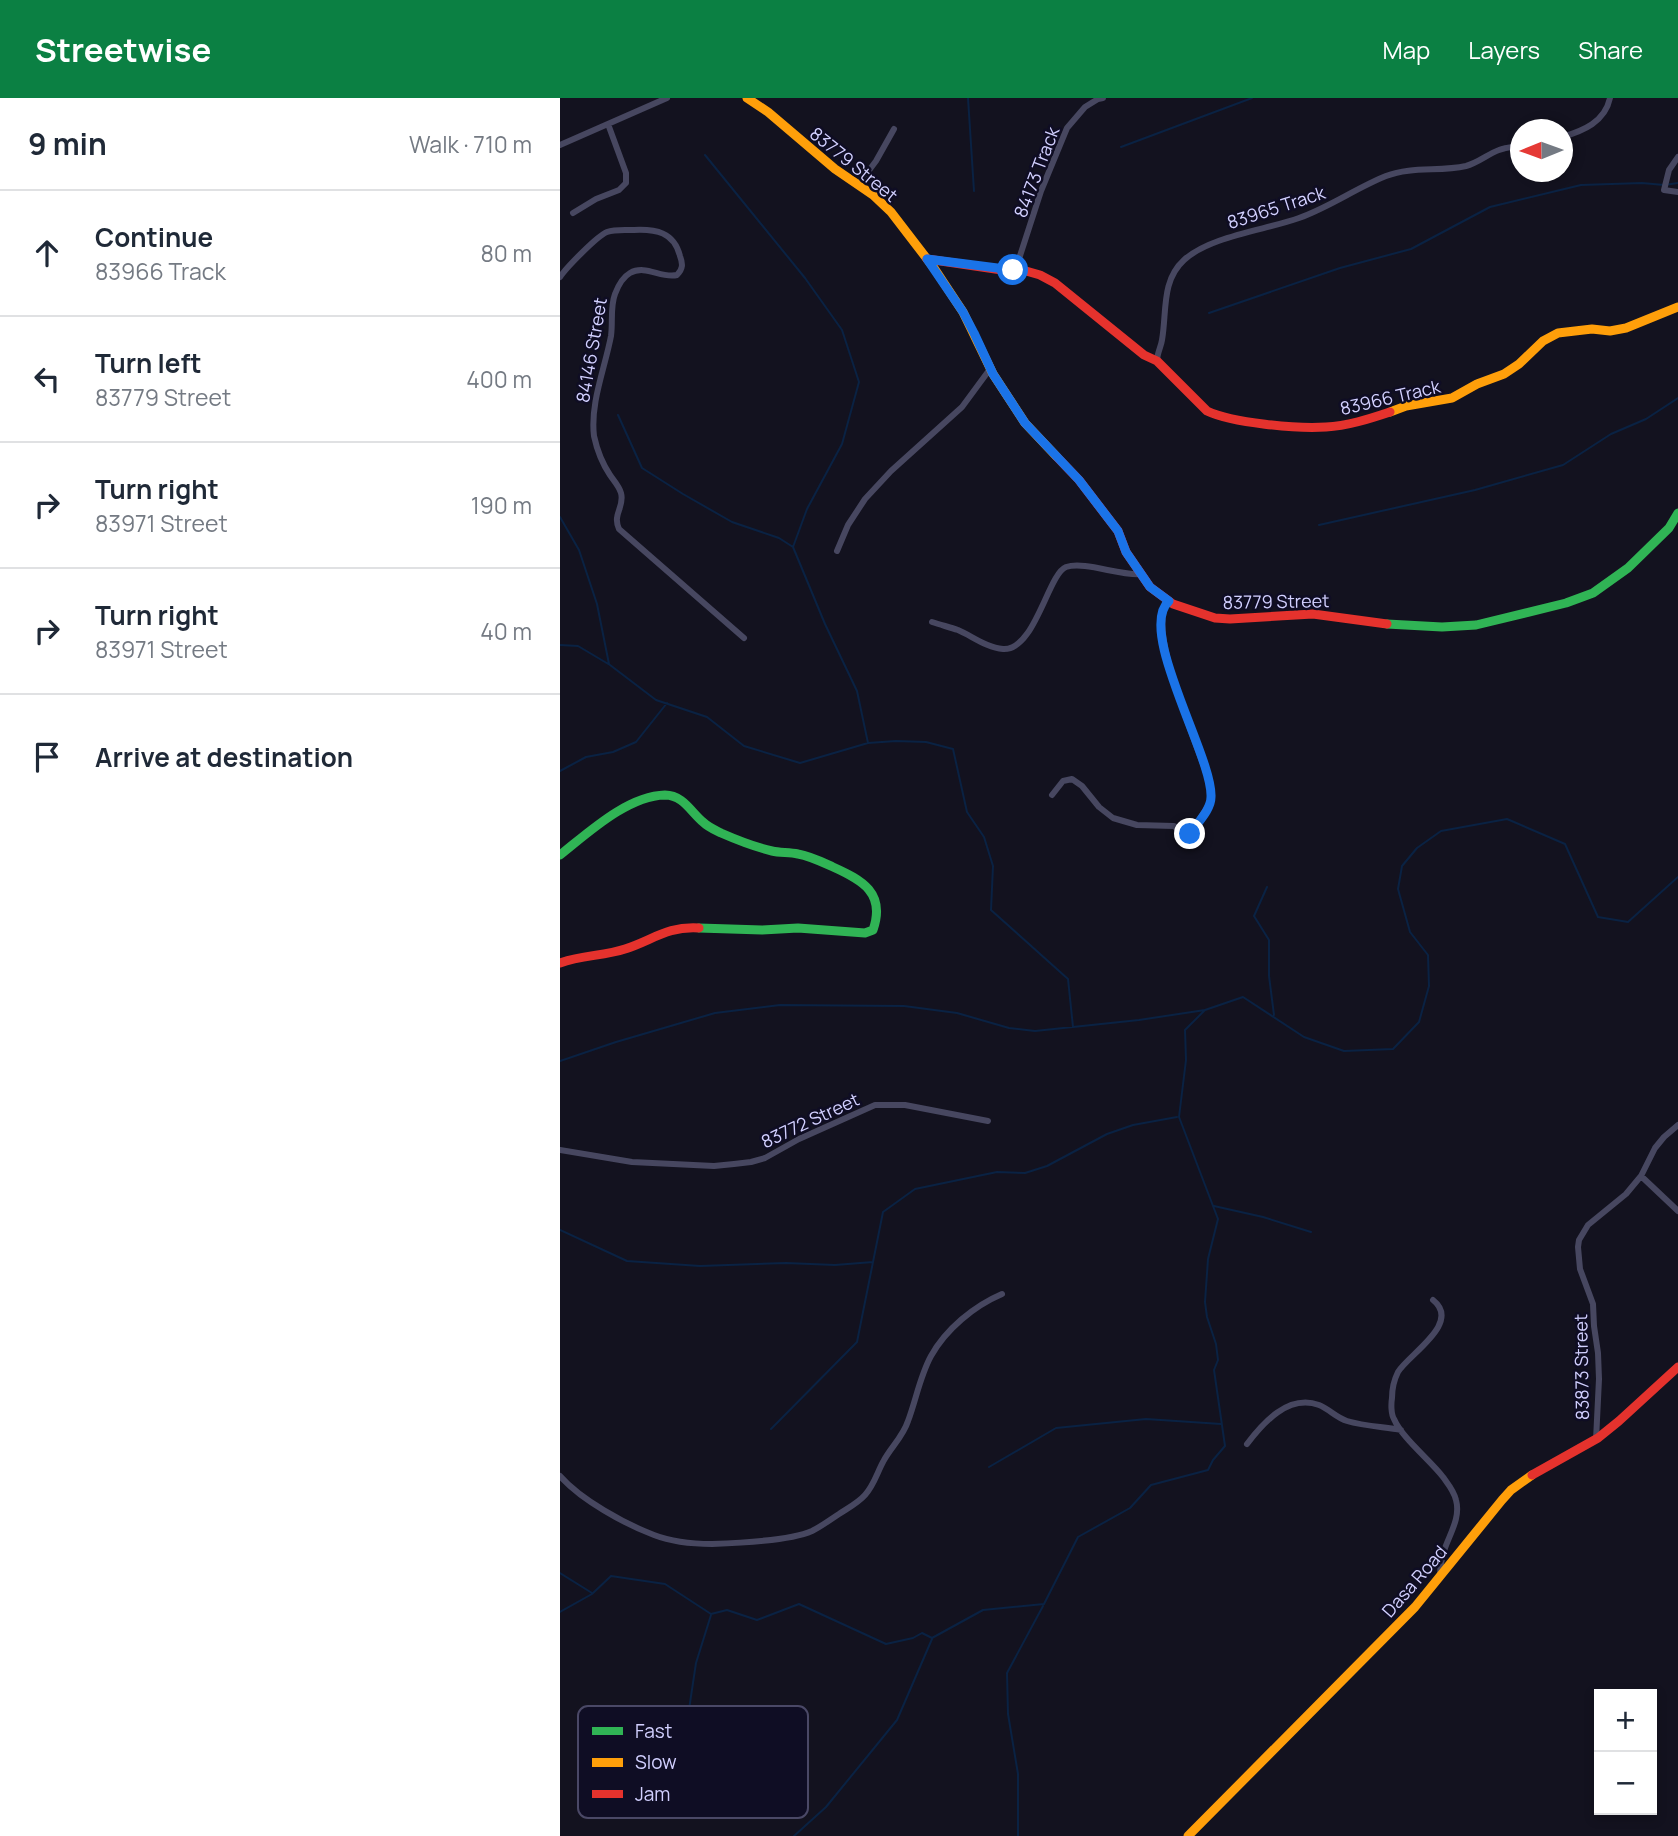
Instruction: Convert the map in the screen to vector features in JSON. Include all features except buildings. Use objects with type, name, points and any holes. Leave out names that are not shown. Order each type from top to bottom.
[{"type":"street","points":[[560,145],[667,98]]},
{"type":"street","name":"83779 Street","points":[[747,98],[768,111],[835,169],[873,195],[891,212],[963,312],[1006,397],[1025,423],[1093,498],[1118,531],[1126,552],[1150,587],[1169,601],[1215,618],[1313,614],[1391,624],[1476,625],[1552,607],[1593,593],[1628,568],[1669,528],[1678,513]]},
{"type":"street","name":"84173 Track","points":[[1013,270],[1041,191],[1068,128],[1079,113],[1100,98]]},
{"type":"street","points":[[1573,134],[1596,122],[1608,106],[1610,98]]},
{"type":"street","points":[[573,213],[596,199],[619,190],[626,183],[626,173],[608,124]]},
{"type":"street","points":[[858,185],[876,161],[894,129]]},
{"type":"street","name":"83965 Track","points":[[1157,361],[1168,286],[1183,260],[1191,255],[1225,239],[1309,214],[1395,173],[1465,166],[1497,150],[1510,148]]},
{"type":"street","points":[[1678,157],[1669,170],[1664,190],[1678,192]]},
{"type":"street","name":"84146 Street","points":[[560,277],[600,237],[611,231],[657,230],[670,237],[678,250],[682,267],[677,275],[666,277],[645,270],[635,271],[628,275],[616,292],[611,333],[594,410],[594,436],[599,453],[621,494],[616,521],[619,529],[744,638]]},
{"type":"street","name":"83966 Track","points":[[927,259],[1040,275],[1144,355],[1157,361],[1207,411],[1237,420],[1281,425],[1346,424],[1367,420],[1406,406],[1452,398],[1477,384],[1504,374],[1543,341],[1559,334],[1576,330],[1610,331],[1626,328],[1678,307]]},
{"type":"street","points":[[837,551],[848,525],[865,499],[891,471],[962,407],[990,369]]},
{"type":"street","points":[[1669,528],[1678,523]]},
{"type":"street","points":[[932,622],[997,648],[1007,649],[1013,647],[1031,627],[1064,568],[1088,567],[1132,575],[1141,574]]},
{"type":"street","points":[[1052,795],[1063,781],[1072,779],[1082,786],[1099,807],[1114,818],[1137,825],[1174,826],[1187,836],[1206,811],[1211,798],[1210,785],[1172,677],[1163,638],[1163,613],[1169,601]]},
{"type":"street","points":[[560,855],[630,806],[656,796],[676,796],[702,821],[718,831],[773,851],[806,856],[855,877],[871,891],[876,916],[873,930],[864,933],[798,928],[677,928],[624,950],[573,958],[560,963]]},
{"type":"street","name":"83772 Street","points":[[560,1150],[632,1162],[724,1165],[765,1158],[799,1139],[875,1105],[905,1105],[988,1121]]},
{"type":"street","name":"83873 Street","points":[[1596,1440],[1598,1353],[1593,1304],[1580,1269],[1579,1240],[1588,1225],[1626,1194],[1641,1176],[1655,1148],[1678,1125]]},
{"type":"street","points":[[1641,1176],[1678,1211]]},
{"type":"street","points":[[560,1476],[595,1505],[653,1535],[668,1539],[694,1543],[725,1543],[790,1537],[811,1531],[866,1494],[882,1462],[905,1428],[934,1351],[967,1315],[1002,1294]]},
{"type":"street","points":[[1433,1300],[1442,1312],[1438,1327],[1398,1371],[1391,1398],[1393,1419],[1433,1464],[1456,1500],[1457,1515],[1440,1563],[1440,1580]]},
{"type":"street","name":"Dasa Road","points":[[1188,1836],[1319,1706],[1440,1580],[1484,1522],[1516,1486],[1533,1473],[1596,1440],[1678,1367]]},
{"type":"street","points":[[1247,1444],[1268,1419],[1296,1404],[1316,1404],[1348,1421],[1401,1430]]},
{"type":"waterway","points":[[968,98],[974,191]]},
{"type":"waterway","points":[[1121,147],[1252,98]]},
{"type":"waterway","points":[[705,155],[805,278],[842,330],[859,382],[842,444],[807,509],[793,547],[857,691],[868,743]]},
{"type":"waterway","points":[[1209,313],[1340,268],[1411,249],[1490,207],[1581,185],[1678,183]]},
{"type":"waterway","points":[[1319,525],[1475,490],[1563,465],[1611,434],[1646,419],[1678,398]]},
{"type":"waterway","points":[[618,415],[642,468],[732,522],[779,538],[793,547]]},
{"type":"waterway","points":[[560,517],[579,550],[597,604],[609,664]]},
{"type":"waterway","points":[[560,645],[578,646],[610,665],[656,700],[707,717],[744,746],[800,763],[868,743],[926,742],[953,749],[967,812],[984,837],[993,866],[991,910],[1068,979],[1073,1027]]},
{"type":"waterway","points":[[560,771],[586,757],[613,752],[636,742],[667,703]]},
{"type":"waterway","points":[[560,1612],[592,1594],[611,1576],[665,1584],[711,1614],[727,1610],[757,1620],[799,1604],[886,1644],[913,1638],[922,1633],[932,1638],[983,1610],[1044,1604],[1078,1537],[1130,1508],[1151,1485],[1208,1470],[1225,1446],[1214,1370],[1218,1360],[1216,1344],[1205,1302],[1208,1259],[1218,1219],[1179,1117],[1186,1060],[1185,1030],[1205,1010],[1243,997],[1304,1037],[1344,1051],[1393,1049],[1419,1022],[1429,986],[1428,955],[1410,932],[1398,889],[1402,866],[1417,848],[1441,831],[1507,819],[1565,844],[1598,917],[1628,922],[1678,877]]},
{"type":"waterway","points":[[1267,887],[1254,916],[1269,940],[1269,976],[1274,1015]]},
{"type":"waterway","points":[[560,1061],[715,1013],[780,1005],[904,1006],[957,1013],[1009,1028],[1035,1031],[1205,1010]]},
{"type":"waterway","points":[[771,1429],[857,1342],[883,1212],[915,1189],[997,1172],[1025,1173],[1047,1166],[1107,1134],[1133,1125],[1177,1117]]},
{"type":"waterway","points":[[1214,1206],[1311,1232]]},
{"type":"waterway","points":[[560,1230],[627,1261],[700,1266],[786,1263],[835,1265],[873,1262]]},
{"type":"waterway","points":[[989,1467],[1056,1428],[1146,1419],[1221,1424]]},
{"type":"waterway","points":[[560,1573],[592,1593]]},
{"type":"waterway","points":[[1018,1836],[1018,1774],[1008,1714],[1007,1673],[1043,1606]]},
{"type":"waterway","points":[[690,1706],[696,1663],[711,1615]]},
{"type":"waterway","points":[[794,1836],[826,1807],[897,1720],[932,1639]]},
{"type":"traffic: fast","points":[[1387,624],[1442,627],[1476,625],[1566,603],[1593,593],[1628,568],[1669,528],[1678,513]]},
{"type":"traffic: fast","points":[[560,855],[622,809],[651,797],[665,795],[682,801],[707,825],[721,833],[775,852],[807,856],[853,877],[869,890],[876,906],[873,930],[865,933],[798,928],[699,928]]},
{"type":"traffic: slow","points":[[747,98],[768,112],[835,169],[873,195],[891,212],[934,268],[963,312],[993,374],[1025,423],[1057,457]]},
{"type":"traffic: slow","points":[[1390,412],[1406,406],[1452,398],[1477,384],[1504,374],[1543,341],[1558,333],[1626,328],[1678,307]]},
{"type":"traffic: slow","points":[[1188,1836],[1415,1607],[1502,1500],[1532,1475]]},
{"type":"traffic: jam","points":[[927,259],[1026,271],[1055,283],[1144,355],[1157,361],[1207,411],[1218,415],[1265,424],[1314,427],[1350,424],[1390,412]]},
{"type":"traffic: jam","points":[[1057,457],[1079,480],[1118,531],[1126,552],[1150,587],[1173,604],[1215,618],[1313,614],[1387,624]]},
{"type":"traffic: jam","points":[[560,963],[625,949],[669,931],[699,928]]},
{"type":"traffic: jam","points":[[1532,1475],[1598,1438],[1678,1367]]},
{"type":"route","points":[[1013,270],[927,259],[963,312],[1006,397],[1025,423],[1093,498],[1118,531],[1126,552],[1150,587],[1169,601],[1164,608],[1162,626],[1166,654],[1211,793],[1206,811],[1190,834]]}]
